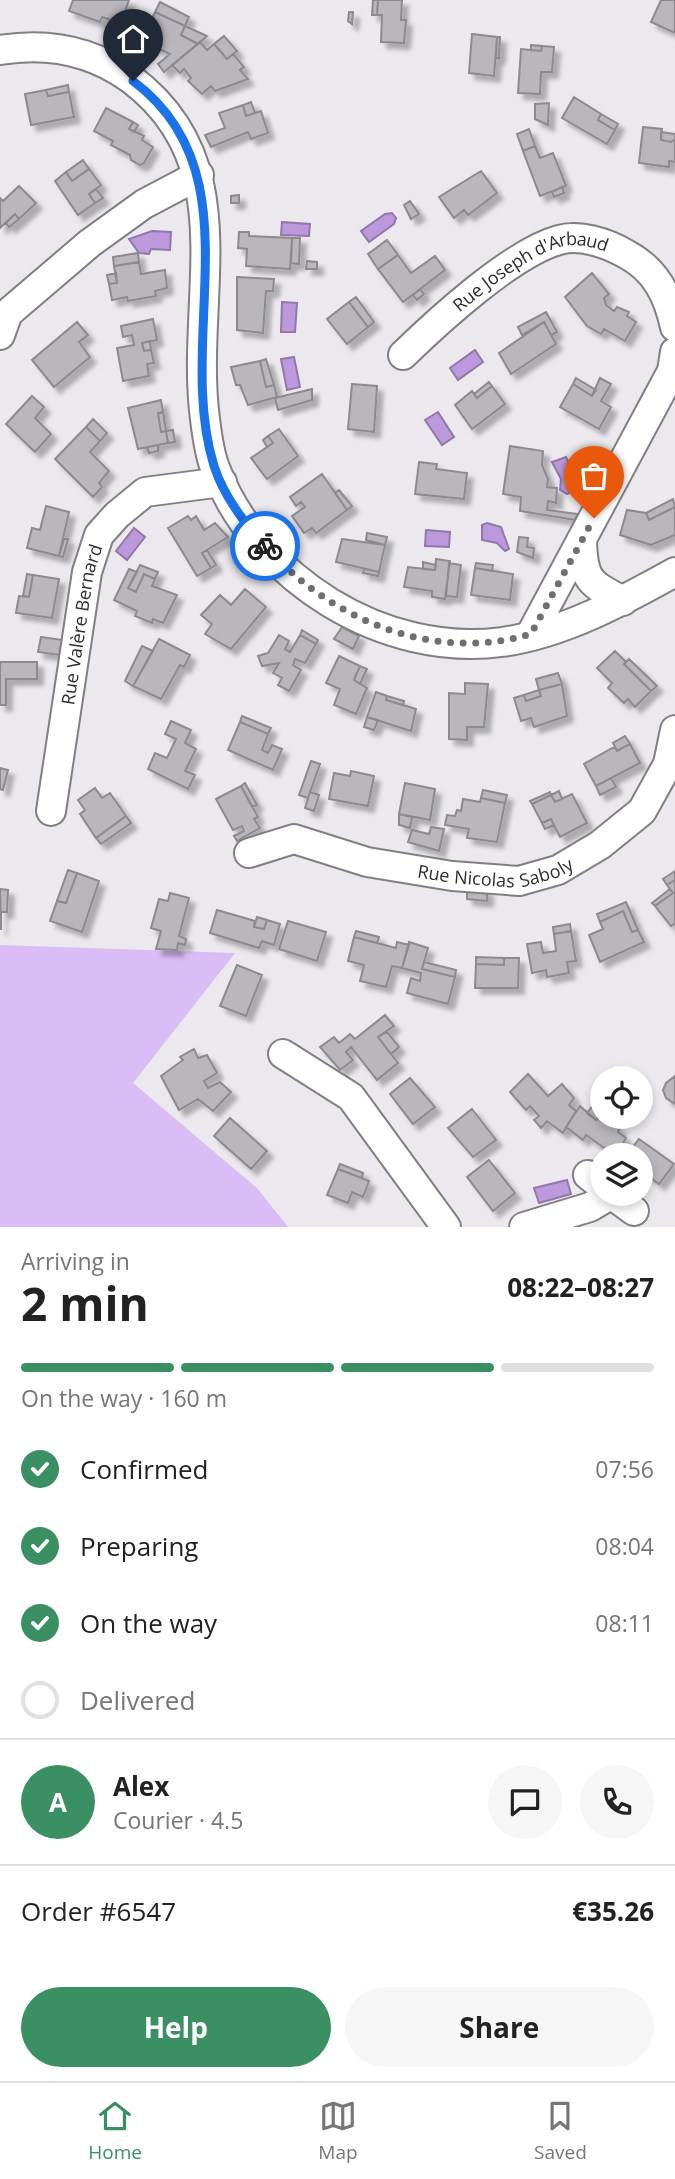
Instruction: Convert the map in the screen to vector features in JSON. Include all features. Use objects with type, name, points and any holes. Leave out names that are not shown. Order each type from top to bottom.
[{"type":"street","points":[[0,50],[55,48],[87,54],[119,71],[146,91],[172,117],[189,146],[199,175],[205,206],[201,373],[214,467],[233,505],[291,576],[359,620],[399,633],[461,644],[503,642],[564,626],[623,601],[675,572]]},
{"type":"street","points":[[0,335],[8,313],[90,243],[144,204],[199,175]]},
{"type":"street","name":"Rue Joseph d'Arbaud","points":[[403,355],[458,304],[522,258],[559,240],[586,240],[610,245],[640,261],[661,284],[675,327]]},
{"type":"street","points":[[531,634],[672,372],[675,352]]},
{"type":"street","name":"Rue Valère Bernard","points":[[51,810],[87,572],[99,535],[117,515],[145,492],[222,482]]},
{"type":"street","points":[[582,540],[583,568],[597,587],[623,601]]},
{"type":"street","name":"Rue Nicolas Saboly","points":[[249,853],[294,839],[367,862],[452,876],[519,881],[558,870],[600,845],[642,811],[668,764],[675,730]]},
{"type":"street","points":[[283,1054],[351,1097],[446,1227]]},
{"type":"street","points":[[524,1227],[592,1206]]},
{"type":"street","points":[[628,1206],[634,1211]]},
{"type":"shaded area","points":[[392,213],[396,218],[394,224],[369,242],[361,231],[385,214]]},
{"type":"shaded area","points":[[282,222],[310,224],[309,236],[281,235]]},
{"type":"shaded area","points":[[152,231],[171,232],[170,250],[151,249],[149,254],[139,253],[129,239]]},
{"type":"shaded area","points":[[282,302],[297,303],[295,332],[281,332]]},
{"type":"shaded area","points":[[475,350],[483,362],[458,380],[450,368]]},
{"type":"shaded area","points":[[294,357],[300,387],[287,390],[281,359]]},
{"type":"shaded area","points":[[438,412],[454,437],[442,445],[425,420]]},
{"type":"shaded area","points":[[566,457],[576,477],[574,491],[567,494],[560,490],[561,479],[552,462]]},
{"type":"shaded area","points":[[487,523],[501,527],[509,549],[505,551],[497,543],[482,540],[482,525]]},
{"type":"shaded area","points":[[134,528],[145,537],[127,560],[116,551]]},
{"type":"shaded area","points":[[426,530],[450,532],[449,547],[425,546]]},
{"type":"shaded area","points":[[0,945],[235,953],[133,1083],[257,1188],[288,1227],[0,1227]]},
{"type":"shaded area","points":[[567,1180],[571,1194],[539,1203],[534,1188]]},
{"type":"building","points":[[73,0],[129,0],[121,23],[102,17],[100,22],[69,11]]},
{"type":"building","points":[[373,0],[378,0],[377,15],[372,15]]},
{"type":"building","points":[[378,0],[402,0],[401,20],[406,20],[404,43],[381,42],[382,15],[377,15]]},
{"type":"building","points":[[661,0],[675,0],[675,33],[651,22]]},
{"type":"building","points":[[160,2],[189,17],[185,26],[155,12]]},
{"type":"building","points":[[155,12],[185,26],[181,35],[198,44],[164,72],[158,64],[170,54],[141,40]]},
{"type":"building","points":[[349,12],[353,12],[352,24],[348,21]]},
{"type":"building","points":[[185,26],[207,36],[198,44],[181,35]]},
{"type":"building","points":[[472,34],[497,37],[494,76],[469,73]]},
{"type":"building","points":[[224,36],[237,51],[227,59],[214,44]]},
{"type":"building","points":[[497,37],[500,37],[499,58],[496,58]]},
{"type":"building","points":[[200,42],[207,50],[214,44],[227,59],[233,54],[244,67],[240,70],[248,79],[215,91],[211,86],[202,94],[188,81],[191,78],[184,69],[180,73],[172,65]]},
{"type":"building","points":[[531,45],[542,46],[541,51],[531,50]]},
{"type":"building","points":[[542,46],[554,47],[552,72],[541,72],[540,94],[518,93],[521,49],[541,51]]},
{"type":"building","points":[[68,85],[69,92],[48,96],[46,90]]},
{"type":"building","points":[[46,90],[48,96],[69,92],[74,117],[31,125],[25,94]]},
{"type":"building","points":[[574,97],[601,114],[598,120],[615,130],[607,144],[562,118]]},
{"type":"building","points":[[251,102],[255,113],[246,116],[243,105]]},
{"type":"building","points":[[549,103],[548,125],[535,119],[535,104]]},
{"type":"building","points":[[243,105],[246,116],[261,111],[268,133],[251,139],[248,132],[211,147],[205,135],[225,128],[219,113]]},
{"type":"building","points":[[106,108],[133,122],[129,129],[144,136],[142,140],[153,147],[144,163],[140,165],[131,160],[130,155],[111,145],[113,141],[94,131]]},
{"type":"building","points":[[601,114],[618,124],[615,130],[598,120]]},
{"type":"building","points":[[133,122],[138,125],[134,132],[129,129]]},
{"type":"building","points":[[643,127],[662,129],[661,140],[671,142],[675,139],[675,162],[669,161],[669,167],[639,163]]},
{"type":"building","points":[[529,129],[535,146],[523,151],[517,134]]},
{"type":"building","points":[[661,132],[675,134],[675,139],[671,142],[661,140]]},
{"type":"building","points":[[535,146],[540,158],[553,153],[566,186],[540,196],[523,151]]},
{"type":"building","points":[[83,160],[89,169],[72,181],[66,172]]},
{"type":"building","points":[[89,169],[101,185],[89,194],[95,203],[78,215],[55,181],[66,172],[72,181]]},
{"type":"building","points":[[481,171],[497,193],[468,215],[464,210],[454,218],[439,197]]},
{"type":"building","points":[[19,186],[36,203],[19,219],[15,214],[0,228],[0,198],[3,201]]},
{"type":"building","points":[[562,187],[564,193],[554,197],[552,192]]},
{"type":"building","points":[[96,189],[103,198],[95,203],[89,194]]},
{"type":"building","points":[[239,195],[239,203],[231,203],[231,196]]},
{"type":"building","points":[[410,201],[419,214],[411,219],[404,205]]},
{"type":"building","points":[[15,214],[19,219],[9,227],[6,223]]},
{"type":"building","points":[[239,232],[249,232],[249,236],[292,238],[290,269],[246,266],[247,249],[238,248]]},
{"type":"building","points":[[292,238],[300,238],[299,264],[291,263]]},
{"type":"building","points":[[387,240],[398,255],[378,269],[368,254]]},
{"type":"building","points":[[138,253],[139,262],[114,266],[113,257]]},
{"type":"building","points":[[398,255],[411,273],[435,256],[445,270],[403,302],[378,269]]},
{"type":"building","points":[[307,261],[317,262],[317,269],[306,269]]},
{"type":"building","points":[[139,262],[141,274],[165,270],[167,288],[155,291],[156,296],[128,301],[127,297],[112,300],[109,284],[117,283],[114,266]]},
{"type":"building","points":[[116,273],[117,283],[109,284],[107,275]]},
{"type":"building","points":[[592,273],[609,294],[604,298],[606,305],[614,311],[617,307],[629,312],[627,316],[636,322],[625,341],[604,329],[601,334],[587,326],[565,297]]},
{"type":"building","points":[[237,277],[274,279],[273,291],[266,291],[263,333],[237,330]]},
{"type":"building","points":[[420,289],[424,294],[417,300],[413,295]]},
{"type":"building","points":[[356,297],[374,322],[368,327],[349,302]]},
{"type":"building","points":[[349,302],[368,327],[347,344],[327,319]]},
{"type":"building","points":[[546,312],[557,332],[551,335],[544,322],[522,335],[518,327]]},
{"type":"building","points":[[153,319],[157,340],[142,343],[144,351],[151,350],[154,363],[147,364],[149,376],[123,381],[117,348],[134,345],[132,335],[123,337],[121,326]]},
{"type":"building","points":[[77,322],[88,335],[79,342],[90,357],[54,387],[32,360]]},
{"type":"building","points":[[544,322],[556,344],[511,374],[499,353]]},
{"type":"building","points":[[150,341],[151,350],[144,351],[142,343]]},
{"type":"building","points":[[266,359],[274,385],[266,387],[260,361]]},
{"type":"building","points":[[260,361],[266,387],[274,385],[277,397],[248,405],[240,385],[236,385],[231,367]]},
{"type":"building","points":[[576,378],[596,390],[592,396],[573,384]]},
{"type":"building","points":[[600,378],[611,384],[601,401],[611,407],[599,429],[560,407],[573,384],[592,396]]},
{"type":"building","points":[[489,382],[492,386],[477,398],[474,394]]},
{"type":"building","points":[[352,384],[377,386],[374,432],[348,429]]},
{"type":"building","points":[[492,386],[505,404],[472,429],[455,405],[472,391],[477,398]]},
{"type":"building","points":[[312,389],[312,400],[278,410],[275,398]]},
{"type":"building","points":[[32,396],[44,407],[35,418],[51,434],[35,452],[6,424]]},
{"type":"building","points":[[161,400],[163,412],[158,413],[161,432],[166,431],[168,443],[138,449],[128,408]]},
{"type":"building","points":[[163,412],[166,431],[161,432],[158,413]]},
{"type":"building","points":[[93,419],[107,433],[100,441],[86,427]]},
{"type":"building","points":[[86,427],[100,441],[90,452],[109,471],[99,483],[102,487],[93,497],[55,459]]},
{"type":"building","points":[[279,429],[298,456],[267,479],[251,458],[273,443],[268,436]]},
{"type":"building","points":[[173,430],[175,442],[168,443],[166,431]]},
{"type":"building","points":[[268,436],[273,443],[267,447],[263,440]]},
{"type":"building","points":[[158,445],[158,451],[149,453],[147,447]]},
{"type":"building","points":[[510,446],[543,451],[542,465],[548,479],[547,487],[557,488],[556,503],[548,501],[547,510],[578,514],[575,520],[520,511],[521,497],[503,494]]},
{"type":"building","points":[[419,462],[437,464],[436,469],[467,473],[464,499],[415,494]]},
{"type":"building","points":[[322,474],[347,510],[316,533],[312,528],[304,533],[292,516],[305,507],[301,502],[296,506],[290,497]]},
{"type":"building","points":[[339,490],[352,506],[347,510],[335,493]]},
{"type":"building","points":[[673,499],[675,507],[649,520],[646,513]]},
{"type":"building","points":[[46,506],[69,512],[59,556],[27,548],[32,528],[40,530]]},
{"type":"building","points":[[675,507],[675,535],[651,545],[620,535],[627,510],[646,513],[649,520]]},
{"type":"building","points":[[188,516],[191,520],[196,516],[204,530],[215,523],[228,537],[202,553],[211,568],[197,576],[168,528]]},
{"type":"building","points":[[367,533],[387,537],[385,545],[366,540]]},
{"type":"building","points":[[519,537],[528,538],[527,547],[534,548],[533,558],[517,552]]},
{"type":"building","points":[[64,539],[68,539],[63,557],[59,556]]},
{"type":"building","points":[[342,539],[385,545],[379,572],[336,562]]},
{"type":"building","points":[[207,550],[216,565],[211,568],[202,553]]},
{"type":"building","points":[[436,559],[450,561],[445,599],[432,597],[432,591],[404,587],[408,567],[435,570]]},
{"type":"building","points":[[423,562],[436,565],[435,570],[423,569]]},
{"type":"building","points":[[449,563],[461,565],[457,597],[446,596]]},
{"type":"building","points":[[476,563],[493,565],[492,571],[475,568]]},
{"type":"building","points":[[140,565],[158,572],[155,579],[144,574],[136,592],[128,588]]},
{"type":"building","points":[[475,568],[513,574],[510,600],[471,595]]},
{"type":"building","points":[[129,569],[137,572],[128,588],[136,592],[144,574],[155,579],[152,586],[177,595],[163,623],[153,619],[152,623],[135,616],[137,611],[114,600]]},
{"type":"building","points":[[364,569],[379,572],[378,576],[363,573]]},
{"type":"building","points":[[27,574],[33,575],[29,597],[23,596]]},
{"type":"building","points":[[33,575],[59,579],[52,618],[16,613],[19,596],[29,597]]},
{"type":"building","points":[[245,589],[266,607],[231,649],[205,634],[212,624],[201,615],[220,595],[231,605]]},
{"type":"building","points":[[342,627],[359,636],[353,649],[334,639]]},
{"type":"building","points":[[302,630],[318,640],[316,644],[300,635]]},
{"type":"building","points":[[279,635],[289,641],[285,649],[290,652],[300,635],[316,644],[305,663],[295,659],[293,665],[301,670],[289,691],[278,685],[282,678],[273,673],[279,663],[262,666],[258,656],[268,653]]},
{"type":"building","points":[[41,637],[63,640],[60,655],[38,652]]},
{"type":"building","points":[[159,639],[190,655],[184,667],[180,665],[161,699],[133,686]]},
{"type":"building","points":[[142,646],[153,651],[133,686],[125,681]]},
{"type":"building","points":[[615,651],[651,691],[635,707],[628,699],[624,703],[608,688],[612,683],[597,668]]},
{"type":"building","points":[[339,656],[360,666],[354,680],[367,688],[356,714],[334,705],[340,689],[326,683]]},
{"type":"building","points":[[629,659],[657,686],[651,691],[624,664]]},
{"type":"building","points":[[0,662],[37,662],[37,679],[6,679],[6,705],[0,705]]},
{"type":"building","points":[[360,666],[367,669],[360,684],[354,680]]},
{"type":"building","points":[[558,673],[562,684],[539,690],[536,679]]},
{"type":"building","points":[[465,683],[488,684],[484,727],[467,727],[467,740],[449,739],[449,693],[465,694]]},
{"type":"building","points":[[562,684],[567,716],[534,727],[531,718],[521,721],[514,698],[524,695],[526,701],[541,696],[539,690]]},
{"type":"building","points":[[539,690],[541,696],[526,701],[524,695]]},
{"type":"building","points":[[376,692],[387,696],[386,700],[416,709],[411,731],[367,717]]},
{"type":"building","points":[[387,696],[404,701],[403,705],[386,700]]},
{"type":"building","points":[[242,716],[271,728],[268,734],[240,722]]},
{"type":"building","points":[[367,717],[378,720],[374,730],[364,727]]},
{"type":"building","points":[[171,721],[191,730],[185,743],[196,749],[185,771],[195,775],[188,789],[148,769],[155,753],[167,758],[176,739],[165,734]]},
{"type":"building","points":[[240,722],[268,734],[262,750],[268,753],[272,745],[282,749],[273,770],[228,750]]},
{"type":"building","points":[[625,736],[630,744],[617,751],[613,743]]},
{"type":"building","points":[[630,744],[640,763],[596,786],[584,764],[614,747],[617,751]]},
{"type":"building","points":[[311,761],[320,764],[308,798],[299,795]]},
{"type":"building","points":[[0,768],[8,770],[3,790],[0,789]]},
{"type":"building","points":[[351,771],[374,776],[368,806],[329,799],[334,773],[350,776]]},
{"type":"building","points":[[611,778],[616,787],[600,795],[596,786]]},
{"type":"building","points":[[245,783],[257,805],[252,807],[241,786]]},
{"type":"building","points":[[405,783],[435,789],[430,820],[399,814]]},
{"type":"building","points":[[241,786],[258,817],[254,819],[260,828],[237,841],[234,836],[244,831],[242,826],[233,830],[216,799]]},
{"type":"building","points":[[95,788],[102,798],[110,793],[126,816],[96,838],[80,814],[85,810],[78,800]]},
{"type":"building","points":[[483,790],[507,795],[505,803],[481,798]]},
{"type":"building","points":[[559,791],[562,799],[555,802],[551,795]]},
{"type":"building","points":[[310,792],[319,795],[314,811],[305,808]]},
{"type":"building","points":[[550,792],[551,795],[532,804],[530,801]]},
{"type":"building","points":[[572,794],[587,823],[560,837],[551,819],[542,823],[532,804],[551,795],[555,802]]},
{"type":"building","points":[[481,798],[505,803],[497,842],[467,838],[469,829],[445,825],[447,815],[455,816],[457,810],[461,811],[463,799],[480,802]]},
{"type":"building","points":[[399,814],[412,817],[410,828],[399,825]]},
{"type":"building","points":[[126,816],[131,823],[101,844],[96,838]]},
{"type":"building","points":[[551,819],[554,825],[545,829],[542,823]]},
{"type":"building","points":[[431,827],[444,829],[439,851],[408,842],[412,830],[429,834]]},
{"type":"building","points":[[68,870],[77,873],[66,903],[57,901]]},
{"type":"building","points":[[675,871],[675,880],[667,885],[663,879]]},
{"type":"building","points":[[77,873],[99,881],[82,932],[50,921],[57,901],[66,903]]},
{"type":"building","points":[[675,880],[675,923],[671,926],[655,906],[673,893],[667,885]]},
{"type":"building","points":[[467,887],[487,890],[487,901],[467,899]]},
{"type":"building","points":[[0,889],[8,890],[7,912],[1,912],[1,930]]},
{"type":"building","points":[[670,889],[673,893],[655,906],[652,903]]},
{"type":"building","points":[[170,893],[189,898],[179,936],[186,939],[185,945],[178,943],[177,950],[156,949],[161,931],[151,928],[159,899],[168,901]]},
{"type":"building","points":[[626,902],[638,930],[632,932],[623,911],[600,922],[597,914]]},
{"type":"building","points":[[217,910],[255,921],[254,927],[264,929],[267,920],[280,924],[274,945],[262,941],[259,948],[210,933]]},
{"type":"building","points":[[623,911],[632,932],[638,930],[644,942],[600,962],[589,935],[603,929],[600,922]]},
{"type":"building","points":[[257,917],[267,920],[264,929],[254,927]]},
{"type":"building","points":[[288,921],[326,932],[317,961],[279,949]]},
{"type":"building","points":[[570,924],[571,931],[554,934],[553,927]]},
{"type":"building","points":[[356,931],[379,937],[377,943],[354,937]]},
{"type":"building","points":[[571,931],[576,961],[567,962],[569,973],[547,977],[546,970],[532,973],[527,944],[541,942],[543,953],[556,951],[554,934]]},
{"type":"building","points":[[354,937],[396,948],[397,942],[409,945],[402,968],[392,966],[386,987],[360,981],[364,965],[348,961]]},
{"type":"building","points":[[409,942],[428,948],[422,969],[455,977],[448,1004],[407,993],[411,978],[420,981],[421,973],[402,968]]},
{"type":"building","points":[[476,957],[504,958],[504,965],[476,964]]},
{"type":"building","points":[[504,958],[519,958],[518,988],[475,988],[476,964],[504,965]]},
{"type":"building","points":[[424,962],[456,970],[455,977],[422,969]]},
{"type":"building","points":[[237,965],[262,975],[246,1016],[220,1006]]},
{"type":"building","points":[[385,1015],[394,1026],[378,1037],[398,1063],[377,1080],[351,1047],[346,1052],[353,1060],[340,1070],[320,1047],[334,1037],[339,1043],[350,1034],[355,1039]]},
{"type":"building","points":[[387,1032],[399,1047],[391,1054],[378,1037]]},
{"type":"building","points":[[194,1049],[198,1058],[207,1055],[217,1073],[204,1081],[208,1088],[220,1082],[231,1092],[213,1111],[198,1099],[179,1110],[161,1076],[183,1060],[180,1057]]},
{"type":"building","points":[[528,1074],[548,1096],[562,1084],[574,1098],[569,1105],[576,1111],[563,1133],[547,1121],[541,1128],[534,1120],[539,1116],[530,1106],[526,1110],[510,1092]]},
{"type":"building","points":[[675,1076],[675,1104],[666,1098],[663,1090],[666,1083]]},
{"type":"building","points":[[410,1078],[435,1107],[413,1124],[390,1094]]},
{"type":"building","points":[[580,1106],[590,1115],[590,1129],[620,1129],[618,1132],[626,1138],[623,1143],[597,1143],[586,1135],[583,1140],[566,1127]]},
{"type":"building","points":[[472,1109],[496,1140],[473,1157],[448,1128]]},
{"type":"building","points":[[230,1118],[267,1151],[251,1169],[214,1136]]},
{"type":"building","points":[[653,1149],[674,1164],[659,1184],[653,1180]]},
{"type":"building","points":[[489,1160],[515,1193],[493,1211],[467,1177]]},
{"type":"building","points":[[340,1164],[363,1173],[362,1178],[338,1169]]},
{"type":"building","points":[[338,1169],[369,1181],[363,1197],[352,1192],[348,1203],[327,1195]]},
{"type":"way so far","points":[[265,546],[291,576],[359,620],[399,633],[461,644],[503,642],[531,634],[594,518]]},
{"type":"route","points":[[133,81],[172,117],[189,146],[199,175],[205,206],[200,362],[207,431],[214,467],[233,505],[265,546]]}]
